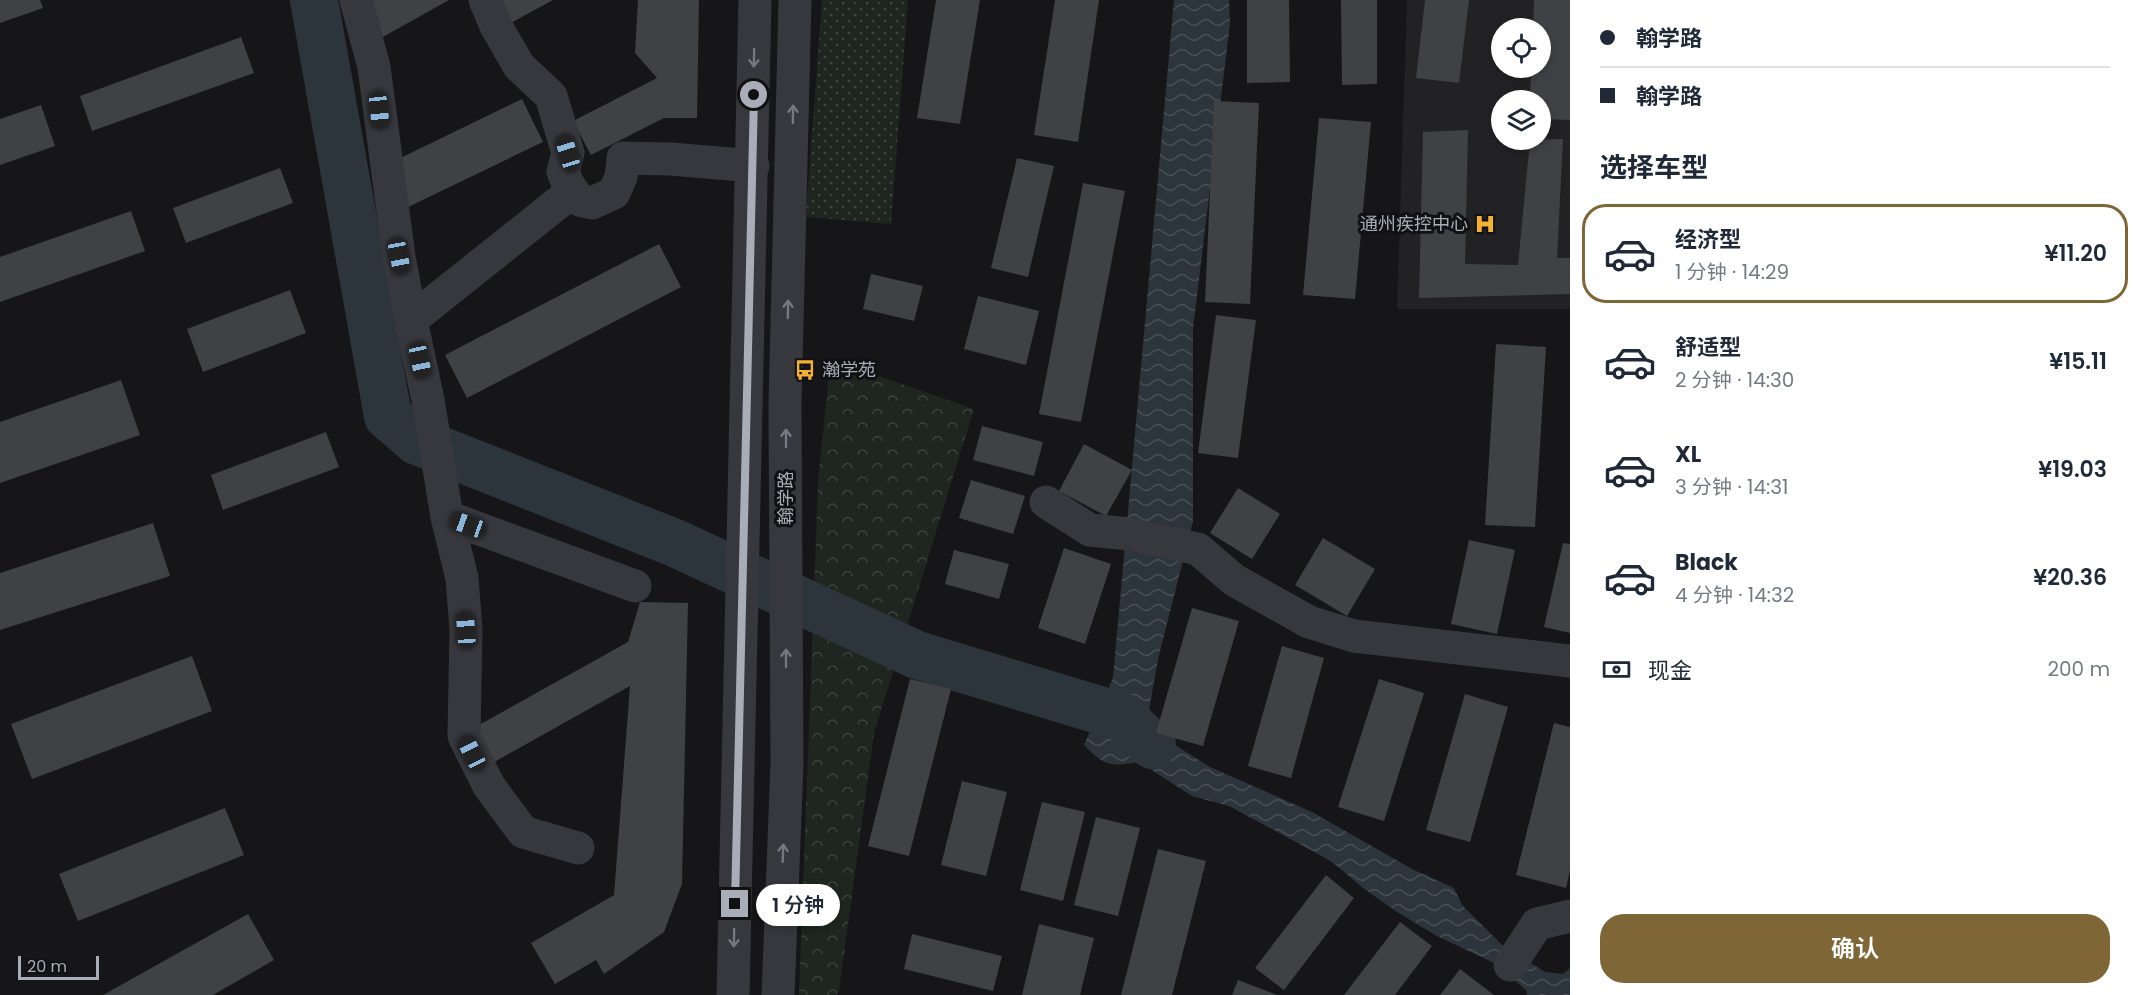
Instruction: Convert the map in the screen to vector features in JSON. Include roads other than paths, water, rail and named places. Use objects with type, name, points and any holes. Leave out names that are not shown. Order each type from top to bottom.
[{"type":"street","points":[[356,0],[374,67],[394,222],[428,400],[447,517],[462,578],[466,630],[464,736],[489,786],[523,832],[578,848]]},
{"type":"street","points":[[485,0],[496,26],[519,66],[551,96],[568,153],[563,172],[579,200],[592,203],[614,192],[621,177],[623,158],[671,159],[753,166]]},
{"type":"street","points":[[733,995],[755,0]]},
{"type":"street","name":"翰学路","points":[[778,995],[787,764],[785,404],[795,0]]},
{"type":"street","points":[[411,320],[573,190]]},
{"type":"street","points":[[1046,502],[1089,530],[1130,534],[1198,549],[1234,580],[1253,591],[1309,622],[1354,636],[1570,661]]},
{"type":"street","points":[[447,517],[634,586]]},
{"type":"street","points":[[1510,965],[1538,924],[1570,916]]},
{"type":"water","points":[[1174,0],[1229,0],[1230,23],[1193,329],[1193,521],[1158,659],[1146,727],[1210,767],[1312,812],[1412,869],[1454,888],[1462,905],[1502,945],[1545,972],[1563,974],[1570,968],[1570,995],[1527,995],[1526,990],[1494,963],[1437,936],[1397,912],[1331,861],[1229,806],[1192,796],[1139,762],[1109,763],[1097,757],[1084,745],[1113,678]]},
{"type":"waterway","points":[[314,0],[388,416],[417,441],[675,543],[917,655],[1122,717],[1152,745]]},
{"type":"place","name":"通州疾控中心","points":[[1485,224]]},
{"type":"place","name":"瀚学苑","points":[[805,370]]}]
